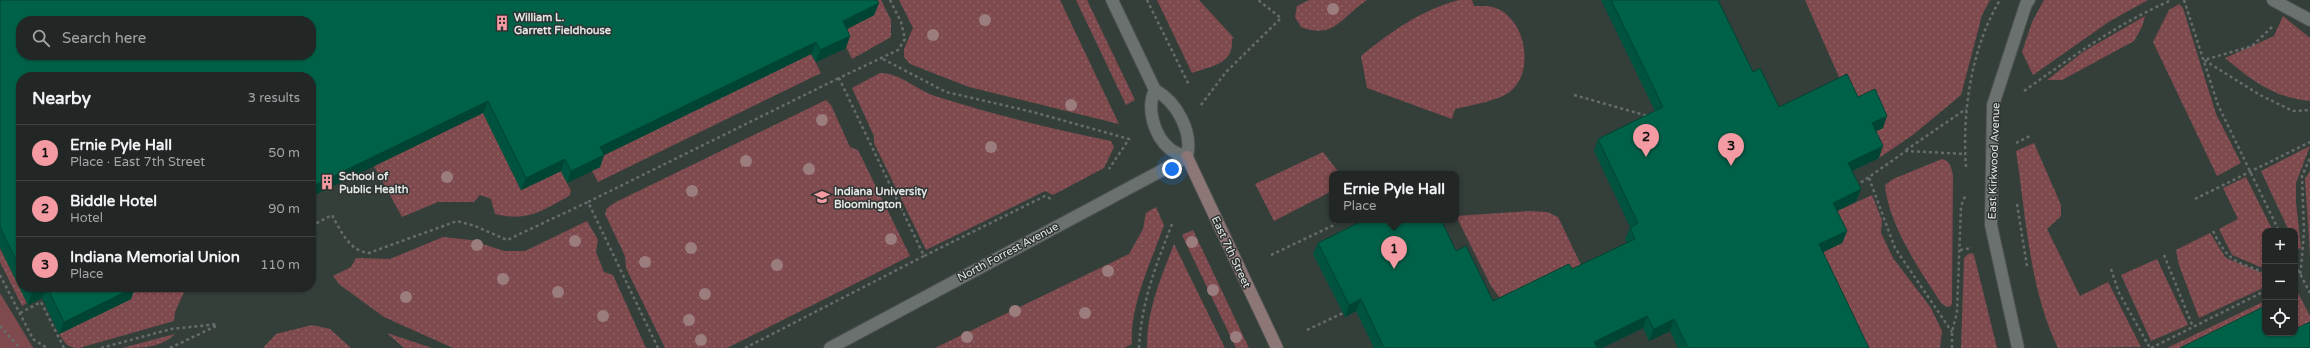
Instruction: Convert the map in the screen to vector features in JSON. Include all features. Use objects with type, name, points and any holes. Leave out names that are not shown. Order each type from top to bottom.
[{"type":"street","name":"East 7th Street","points":[[1112,0],[1155,90],[1168,98],[1179,116],[1189,141],[1187,157],[1276,348]]},
{"type":"street","name":"East Kirkwood Avenue","points":[[2018,348],[1991,225],[1993,105],[2026,4],[2029,0]]},
{"type":"street","points":[[2276,2],[2310,20]]},
{"type":"street","points":[[1155,90],[1150,103],[1150,114],[1164,144],[1171,150],[1187,157]]},
{"type":"street","name":"North Forrest Avenue","points":[[830,348],[1187,157]]},
{"type":"path","points":[[316,223],[332,215],[345,238],[359,252],[369,253],[457,221],[475,226],[507,240],[588,202],[839,78],[883,59],[898,50],[905,39],[901,22],[890,0]]},
{"type":"path","points":[[1147,0],[1193,92]]},
{"type":"path","points":[[1196,99],[1200,106],[1226,72],[1281,18],[1258,0]]},
{"type":"path","points":[[2019,95],[2083,48],[2137,15],[2172,0]]},
{"type":"path","points":[[2184,0],[2218,105],[2278,228]]},
{"type":"path","points":[[2204,60],[2252,46],[2272,27],[2276,2]]},
{"type":"path","points":[[883,59],[946,92],[1033,112],[1129,139],[1111,168],[1105,172]]},
{"type":"path","points":[[2204,60],[2260,95],[2293,111],[2310,110]]},
{"type":"path","points":[[839,78],[924,256]]},
{"type":"path","points":[[1574,95],[1652,117]]},
{"type":"path","points":[[1851,190],[1965,109],[1993,105]]},
{"type":"path","points":[[2013,144],[2032,135]]},
{"type":"path","points":[[2195,199],[2310,142]]},
{"type":"path","points":[[1906,151],[1992,154]]},
{"type":"path","points":[[2300,274],[2304,231],[2302,176],[2310,158]]},
{"type":"path","points":[[1869,178],[1895,248],[1952,332]]},
{"type":"path","points":[[745,348],[1045,196],[1055,201]]},
{"type":"path","points":[[2017,200],[2028,271]]},
{"type":"path","points":[[588,202],[658,348]]},
{"type":"path","points":[[1271,256],[1334,225],[1335,223]]},
{"type":"path","points":[[1139,348],[1143,307],[1156,264],[1172,224]]},
{"type":"path","points":[[2213,232],[2228,258],[2262,272]]},
{"type":"path","points":[[1960,250],[1976,248]]},
{"type":"path","points":[[2164,255],[2193,327]]},
{"type":"path","points":[[2111,269],[2119,293],[2150,348],[2262,292]]},
{"type":"path","points":[[2298,270],[2310,293]]},
{"type":"path","points":[[0,275],[34,339],[47,348]]},
{"type":"path","points":[[20,313],[41,302],[64,348]]},
{"type":"path","points":[[1307,330],[1343,313]]},
{"type":"path","points":[[101,348],[171,329],[218,324],[170,348]]},
{"type":"path","points":[[0,326],[20,348]]},
{"type":"shaded area","name":"Indiana University Bloomington","points":[[0,0],[2310,0],[2310,348],[0,348]]},
{"type":"shaded area","points":[[867,0],[881,0],[891,20],[891,37],[852,59],[839,33],[874,15]]},
{"type":"shaded area","points":[[899,0],[1060,0],[1119,124],[969,87],[910,64],[904,57],[904,49],[913,28]]},
{"type":"shaded area","points":[[1076,0],[1087,0],[1135,100],[1126,105]]},
{"type":"shaded area","points":[[1157,0],[1199,0],[1234,38],[1232,39],[1232,47],[1229,54],[1225,59],[1214,66],[1192,73]]},
{"type":"shaded area","points":[[1309,0],[1367,0],[1337,24],[1322,31],[1301,27],[1295,17],[1297,6]]},
{"type":"shaded area","points":[[1459,0],[1472,0],[1474,6],[1486,6],[1498,9],[1507,15],[1515,24],[1524,46],[1525,58],[1519,80],[1513,89],[1494,100],[1455,109],[1452,119],[1367,88],[1361,56],[1407,22],[1432,9]]},
{"type":"shaded area","points":[[1805,0],[1990,0],[1982,15],[1961,95],[1914,134],[1879,158],[1843,86]]},
{"type":"shaded area","points":[[2044,0],[2148,0],[2110,21],[2033,75],[2022,52],[2032,22]]},
{"type":"shaded area","points":[[2179,4],[2183,8],[2216,114],[2241,163],[2217,176],[2153,42],[2169,10]]},
{"type":"shaded area","points":[[2145,16],[2142,27],[2134,41],[2062,80],[2047,80],[2083,52]]},
{"type":"shaded area","points":[[2283,16],[2310,38],[2310,101],[2285,96],[2264,87],[2225,58],[2274,36]]},
{"type":"shaded area","points":[[811,54],[821,73],[598,182],[592,171],[600,167],[596,159]]},
{"type":"shaded area","points":[[880,73],[895,76],[938,97],[1024,121],[1111,141],[1114,147],[1104,168],[1053,195],[1045,191],[926,250],[874,143],[874,136],[852,88]]},
{"type":"shaded area","points":[[826,100],[831,105],[850,147],[858,150],[910,256],[727,348],[665,348],[626,268],[625,256],[605,214],[607,208],[616,202]]},
{"type":"shaded area","points":[[483,113],[521,190],[561,171],[571,191],[569,196],[534,214],[526,216],[517,217],[495,214],[491,199],[480,195],[474,202],[438,202],[402,217],[374,166]]},
{"type":"shaded area","points":[[2034,143],[2061,205],[2061,216],[2047,229],[2080,296],[2108,282],[2141,347],[2058,348],[2048,325],[2035,276],[2026,226],[2016,151]]},
{"type":"shaded area","points":[[2310,146],[2296,183],[2296,202],[2301,248],[2298,249],[2298,228],[2288,228],[2261,171]]},
{"type":"shaded area","points":[[1323,152],[1338,171],[1329,171],[1329,193],[1274,221],[1255,184]]},
{"type":"shaded area","points":[[1942,159],[1945,160],[1951,167],[1953,175],[1952,303],[1951,306],[1947,307],[1942,304],[1906,247],[1892,215],[1887,200],[1885,185],[1893,179]]},
{"type":"shaded area","points":[[2310,171],[2310,255],[2305,179]]},
{"type":"shaded area","points":[[2246,177],[2272,228],[2262,228],[2262,268],[2232,255],[2219,229],[2238,219],[2223,188]]},
{"type":"shaded area","points":[[1872,195],[1882,220],[1881,233],[1893,258],[1931,308],[1942,331],[1940,348],[1859,348],[1815,256],[1829,215]]},
{"type":"shaded area","points":[[1156,207],[1164,225],[1142,283],[1134,314],[1132,344],[1124,348],[935,348],[1129,254],[1143,229],[1146,213]]},
{"type":"shaded area","points":[[1529,211],[1547,212],[1558,217],[1582,267],[1505,305],[1491,286],[1459,222],[1459,216]]},
{"type":"shaded area","points":[[587,221],[598,240],[596,252],[604,272],[613,275],[646,348],[453,348],[384,317],[340,285],[333,276],[351,267],[356,258],[390,259],[443,237],[471,240],[504,251],[525,251]]},
{"type":"shaded area","points":[[1193,230],[1249,348],[1236,348],[1182,235]]},
{"type":"shaded area","points":[[2210,233],[2226,258],[2262,273],[2262,288],[2199,318],[2179,265],[2176,250]]},
{"type":"shaded area","points":[[1174,244],[1225,348],[1147,348],[1149,321],[1155,295]]},
{"type":"shaded area","points":[[0,248],[16,281],[16,292],[22,292],[27,303],[22,306],[0,262]]},
{"type":"shaded area","points":[[1972,253],[1974,255],[1997,348],[1961,348],[1964,258],[1968,254]]},
{"type":"shaded area","points":[[2157,259],[2188,325],[2151,341],[2121,275]]},
{"type":"shaded area","points":[[129,292],[184,292],[175,312],[174,321],[79,348],[69,346],[59,334],[131,299]]},
{"type":"shaded area","points":[[0,293],[32,346],[34,348],[0,348]]},
{"type":"shaded area","points":[[2298,293],[2310,316],[2310,340],[2281,345],[2276,336],[2298,336]]},
{"type":"shaded area","points":[[2262,302],[2262,316],[2198,348],[2167,348]]},
{"type":"shaded area","points":[[312,325],[330,329],[351,348],[263,348],[276,334]]},
{"type":"shaded area","points":[[387,333],[432,348],[404,348]]},
{"type":"shaded area","points":[[175,334],[170,339],[157,345],[122,348]]},
{"type":"building","points":[[0,0],[877,0],[879,3],[843,21],[850,36],[820,50],[816,42],[600,147],[604,155],[571,171],[565,159],[526,178],[488,101],[316,185],[316,72],[16,72],[16,260],[0,227]]},
{"type":"building","points":[[1611,0],[1718,0],[1753,72],[1760,68],[1779,107],[1847,74],[1858,97],[1875,89],[1887,116],[1872,123],[1883,146],[1848,163],[1861,189],[1833,203],[1847,231],[1819,244],[1869,348],[1688,348],[1674,319],[1654,329],[1647,316],[1594,342],[1597,348],[1384,348],[1361,299],[1349,305],[1318,243],[1358,223],[1442,223],[1456,251],[1466,246],[1493,301],[1569,264],[1572,269],[1635,239],[1630,228],[1638,223],[1598,139],[1663,107]]},
{"type":"building","points":[[49,292],[125,292],[64,322]]},
{"type":"building","points":[[2262,307],[2262,336],[2298,336],[2298,328],[2310,322],[2310,348],[2180,348]]},
{"type":"place","name":"William L. Garrett Fieldhouse","points":[[502,23]]},
{"type":"place","name":"Biddle Hotel","points":[[1646,157]]},
{"type":"place","name":"Indiana Memorial Union","points":[[1731,166]]},
{"type":"place","name":"School of Public Health","points":[[327,182]]},
{"type":"place","name":"Indiana University Bloomington","points":[[822,197]]},
{"type":"place","name":"Ernie Pyle Hall","points":[[1394,269]]}]
